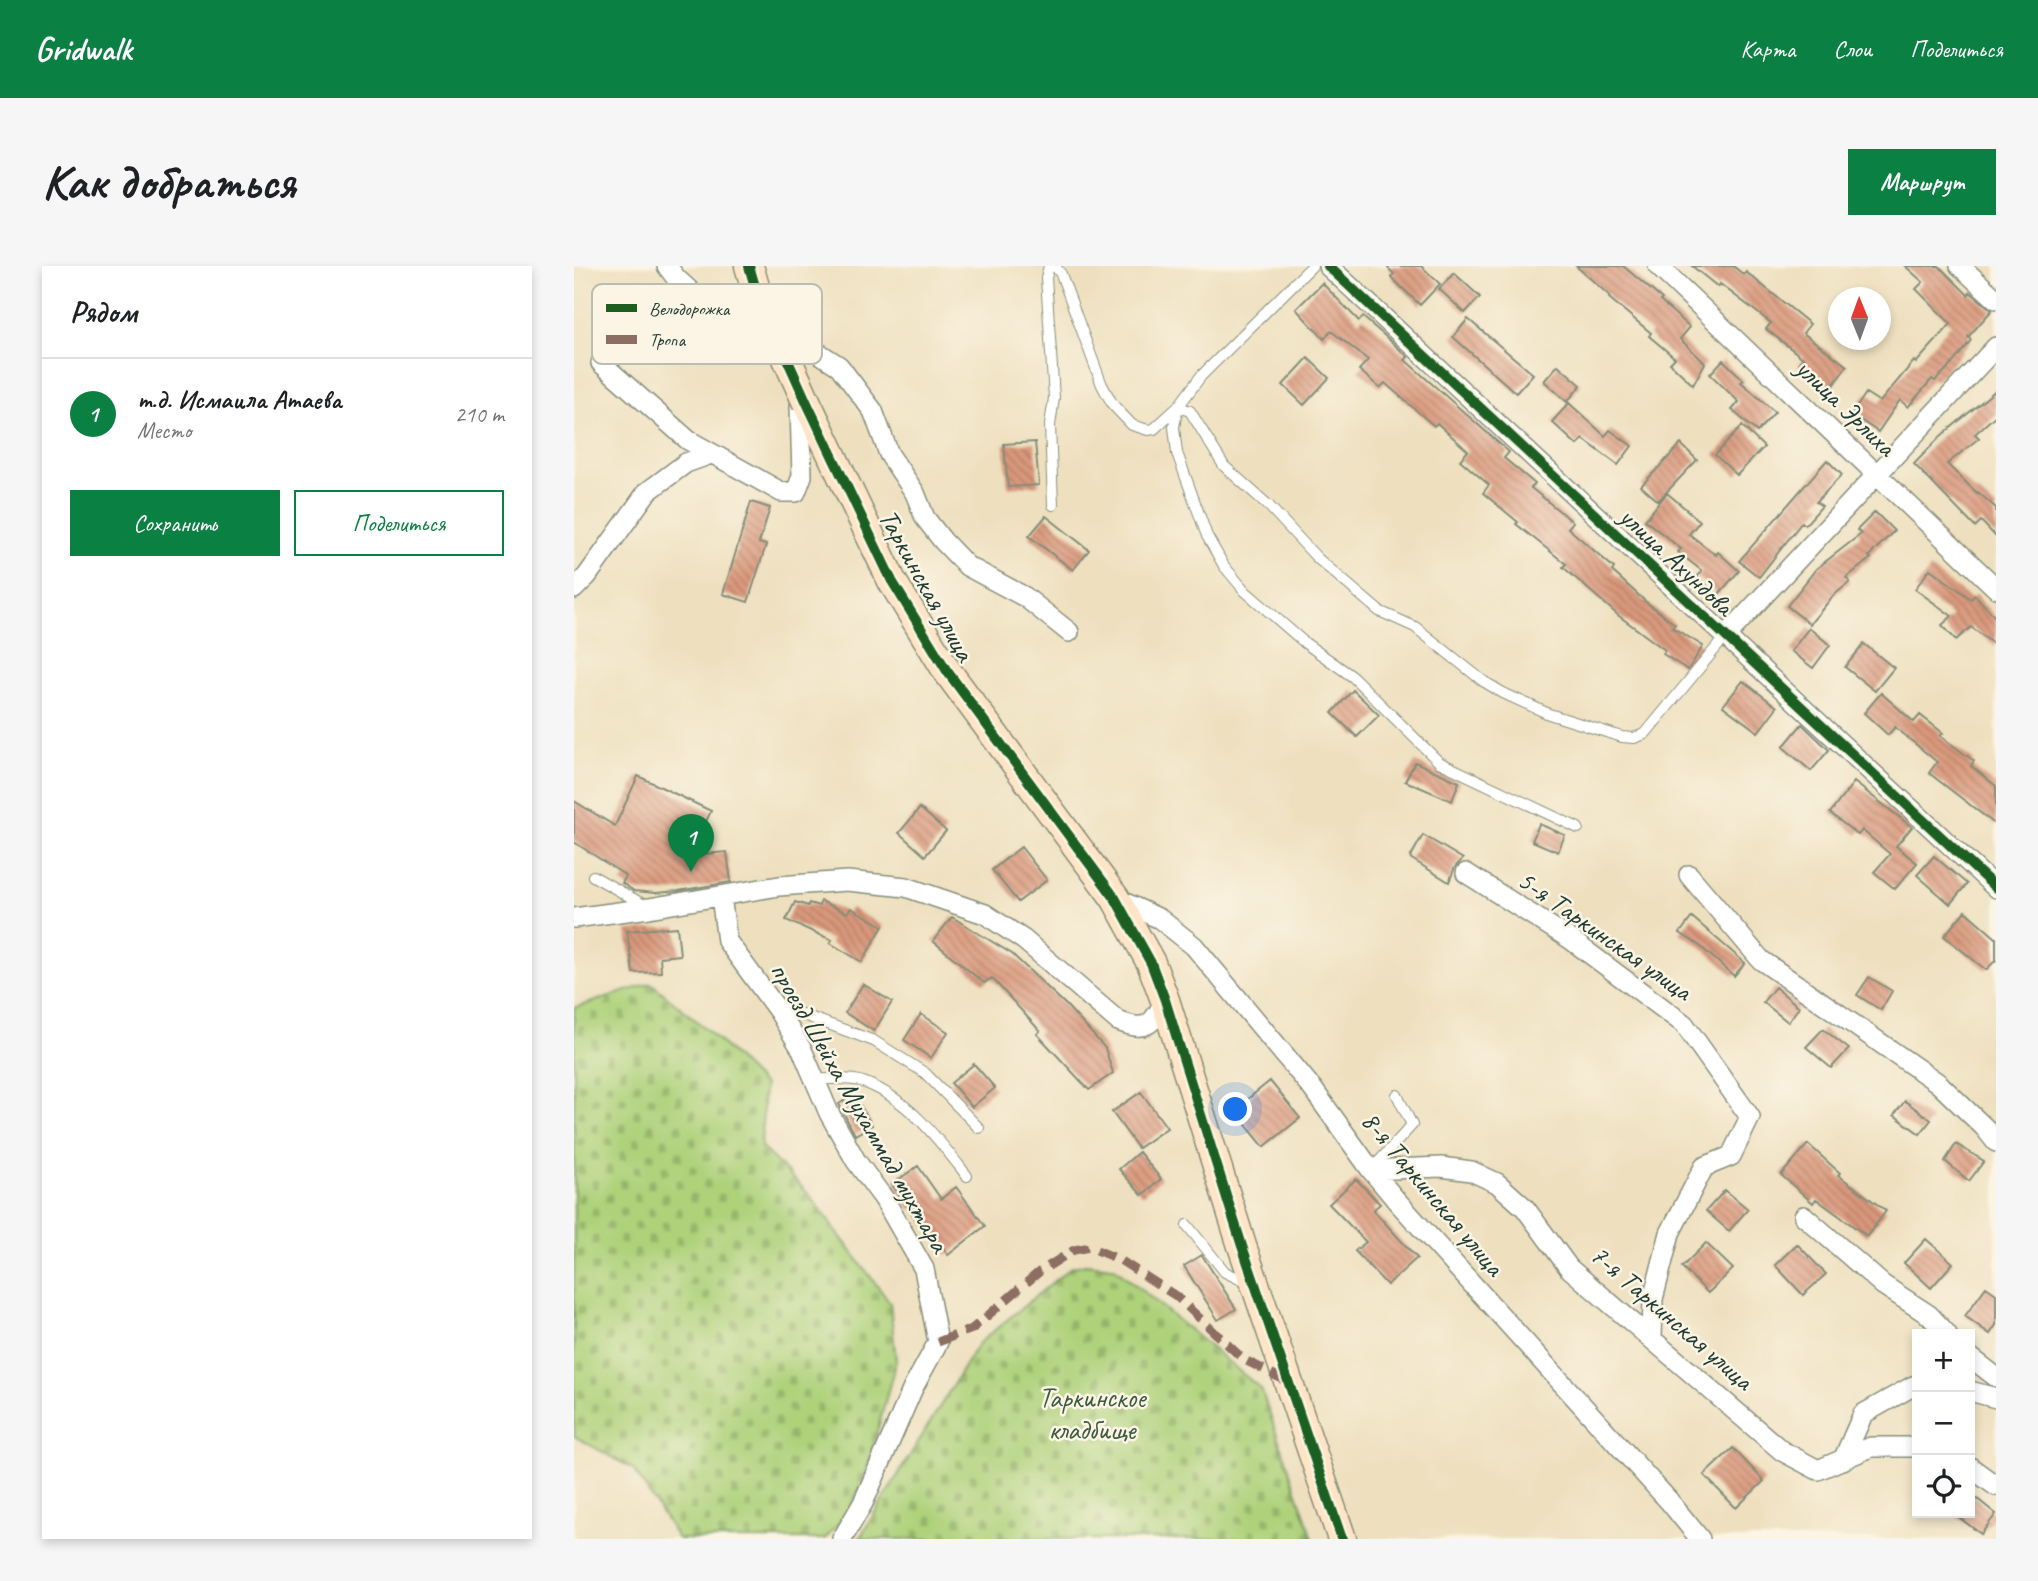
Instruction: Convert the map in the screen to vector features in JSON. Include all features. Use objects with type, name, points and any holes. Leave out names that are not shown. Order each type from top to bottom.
[{"type":"street","points":[[667,266],[683,284]]},
{"type":"street","name":"улица Ахундова","points":[[1328,266],[1996,888]]},
{"type":"street","name":"улица Эрлиха","points":[[1658,266],[1996,588]]},
{"type":"street","points":[[1960,266],[1996,299]]},
{"type":"street","points":[[1725,637],[1996,347]]},
{"type":"street","points":[[822,355],[839,366],[873,411],[889,454],[915,493],[925,518],[943,541],[967,566],[1025,597],[1069,632]]},
{"type":"street","points":[[602,364],[688,440],[781,492],[796,492],[802,476],[800,406],[807,403]]},
{"type":"street","name":"Таркинская улица","points":[[790,364],[892,581],[947,671],[1115,898],[1151,963],[1256,1288],[1342,1539]]},
{"type":"street","points":[[574,589],[587,576],[648,492],[686,463],[712,454]]},
{"type":"street","name":"5-я Таркинская улица","points":[[1466,873],[1570,939],[1684,1024],[1750,1117],[1731,1156],[1704,1167],[1670,1233],[1653,1299],[1652,1339]]},
{"type":"street","points":[[1689,875],[1761,960],[1938,1083],[1996,1142]]},
{"type":"street","points":[[574,918],[779,886],[847,881],[906,887],[985,914],[1024,940],[1118,1021],[1136,1028],[1149,1024],[1157,1016],[1165,1000]]},
{"type":"street","name":"проезд Шейха Мухаммад мухтара","points":[[721,896],[727,941],[773,1003],[802,1050],[829,1113],[856,1161],[884,1199],[924,1269],[938,1342],[913,1388],[863,1503],[842,1539]]},
{"type":"street","name":"8-я Таркинская улица","points":[[1115,898],[1160,919],[1194,946],[1312,1088],[1371,1170],[1669,1501],[1700,1539]]},
{"type":"street","name":"7-я Таркинская улица","points":[[1371,1170],[1441,1167],[1471,1171],[1497,1184],[1525,1208],[1569,1268],[1782,1451],[1818,1471],[1843,1460]]},
{"type":"street","points":[[1804,1216],[1883,1285],[1929,1315],[1942,1329]]},
{"type":"street","points":[[1975,1361],[1996,1377]]},
{"type":"street","points":[[1843,1460],[1863,1414],[1912,1387]]},
{"type":"street","points":[[1974,1392],[1996,1398]]},
{"type":"street","points":[[1843,1460],[1871,1447],[1912,1447]]},
{"type":"street","points":[[1975,1471],[1996,1486]]},
{"type":"lane","points":[[1049,266],[1046,278],[1054,398],[1050,425],[1053,505]]},
{"type":"lane","points":[[1055,266],[1061,274],[1102,385],[1113,405],[1132,425],[1148,430],[1154,429],[1178,407],[1201,376],[1312,266]]},
{"type":"lane","points":[[1178,407],[1174,427],[1177,453],[1185,477],[1207,536],[1224,566],[1245,591],[1305,643],[1353,677],[1439,762],[1578,828]]},
{"type":"lane","name":"улица Ахундова","points":[[1178,407],[1190,411],[1224,466],[1269,506],[1317,558],[1343,581],[1380,611],[1415,627],[1483,681],[1549,714],[1622,737],[1634,738],[1645,734],[1725,637]]},
{"type":"lane","points":[[593,876],[649,908]]},
{"type":"lane","points":[[773,1003],[874,1041],[925,1073],[979,1128]]},
{"type":"lane","points":[[814,1079],[862,1081],[896,1100],[937,1137],[967,1176]]},
{"type":"lane","points":[[1371,1170],[1412,1125],[1397,1095]]},
{"type":"lane","points":[[1187,1225],[1225,1272],[1256,1288]]},
{"type":"green space","points":[[651,983],[712,1034],[764,1086],[761,1147],[807,1192],[890,1303],[896,1361],[865,1477],[848,1512],[825,1539],[678,1539],[633,1469],[574,1436],[574,1008]]},
{"type":"green space","name":"Таркинское кладбище","points":[[1085,1264],[1114,1267],[1261,1389],[1313,1539],[859,1539],[978,1344],[1070,1268]]},
{"type":"building","points":[[1386,266],[1421,266],[1440,284],[1420,305],[1391,277],[1394,274]]},
{"type":"building","points":[[1576,266],[1623,266],[1690,327],[1680,339],[1705,363],[1693,385],[1670,363],[1675,358],[1649,336],[1651,333]]},
{"type":"building","points":[[1692,266],[1733,266],[1744,275],[1746,272],[1810,324],[1803,333],[1847,366],[1831,388],[1799,364],[1803,358],[1766,329],[1771,323]]},
{"type":"building","points":[[1905,266],[1939,266],[1968,295],[1970,292],[1992,310],[1968,337],[1971,340],[1951,365],[1935,381],[1932,379],[1908,407],[1900,400],[1878,432],[1852,414],[1866,393],[1880,402],[1914,361],[1916,363],[1951,324],[1916,289],[1923,282]]},
{"type":"building","points":[[1454,273],[1480,297],[1465,313],[1439,289]]},
{"type":"building","points":[[1322,283],[1359,321],[1363,317],[1386,337],[1408,357],[1405,360],[1509,452],[1504,458],[1535,484],[1531,488],[1573,522],[1568,528],[1614,568],[1612,571],[1675,624],[1672,627],[1703,646],[1688,670],[1663,654],[1665,650],[1619,616],[1563,567],[1566,564],[1516,524],[1518,522],[1483,493],[1489,485],[1460,460],[1468,451],[1437,423],[1434,426],[1385,383],[1380,388],[1359,370],[1368,360],[1331,331],[1324,339],[1296,309]]},
{"type":"building","points":[[1468,319],[1533,374],[1516,393],[1453,337]]},
{"type":"building","points":[[1308,358],[1329,378],[1304,405],[1283,385]]},
{"type":"building","points":[[1723,360],[1744,380],[1741,382],[1775,412],[1757,432],[1732,410],[1739,402],[1710,374]]},
{"type":"building","points":[[1558,365],[1581,385],[1567,402],[1544,381]]},
{"type":"building","points":[[1996,390],[1996,415],[1975,434],[1979,438],[1947,464],[1996,508],[1996,537],[1981,521],[1975,527],[1914,464],[1941,436]]},
{"type":"building","points":[[1569,403],[1605,436],[1610,430],[1632,446],[1618,465],[1583,439],[1577,445],[1552,422]]},
{"type":"building","points":[[1742,426],[1764,447],[1737,475],[1715,455]]},
{"type":"building","points":[[1035,442],[1039,485],[1008,487],[1004,444]]},
{"type":"building","points":[[1681,444],[1697,460],[1658,501],[1641,486]]},
{"type":"building","points":[[1827,460],[1842,475],[1816,502],[1822,506],[1805,525],[1802,522],[1759,577],[1739,561]]},
{"type":"building","points":[[1667,493],[1700,521],[1689,534],[1716,555],[1718,552],[1739,571],[1718,595],[1697,577],[1702,571],[1678,552],[1681,549],[1645,520]]},
{"type":"building","points":[[751,502],[770,508],[759,543],[766,545],[748,602],[723,594]]},
{"type":"building","points":[[1875,512],[1894,531],[1869,556],[1871,558],[1846,578],[1850,582],[1833,596],[1810,624],[1787,606],[1816,569],[1861,534],[1857,530]]},
{"type":"building","points":[[1046,516],[1089,550],[1073,570],[1029,536]]},
{"type":"building","points":[[1930,569],[1971,599],[1975,595],[1996,618],[1996,646],[1971,627],[1956,640],[1942,625],[1952,616],[1915,589]]},
{"type":"building","points":[[1809,628],[1830,645],[1813,668],[1791,651]]},
{"type":"building","points":[[1864,644],[1894,668],[1875,691],[1845,667]]},
{"type":"building","points":[[1743,681],[1777,707],[1758,732],[1723,706]]},
{"type":"building","points":[[1353,690],[1379,715],[1357,737],[1332,713]]},
{"type":"building","points":[[1881,693],[1914,722],[1920,715],[1943,733],[1940,736],[1974,761],[1971,766],[1996,786],[1996,825],[1929,773],[1937,762],[1895,727],[1888,735],[1864,713]]},
{"type":"building","points":[[1802,724],[1829,750],[1811,771],[1783,747]]},
{"type":"building","points":[[1415,762],[1459,782],[1452,801],[1405,781]]},
{"type":"building","points":[[638,776],[711,811],[690,855],[727,852],[731,882],[678,891],[634,891],[622,883],[626,876],[574,842],[574,801],[615,826]]},
{"type":"building","points":[[1854,782],[1912,827],[1896,846],[1917,863],[1895,889],[1874,872],[1890,854],[1862,830],[1858,835],[1830,813]]},
{"type":"building","points":[[920,808],[946,831],[925,856],[899,833]]},
{"type":"building","points":[[1539,824],[1565,835],[1558,852],[1532,841]]},
{"type":"building","points":[[1423,835],[1463,859],[1455,867],[1449,882],[1410,858]]},
{"type":"building","points":[[1021,847],[1047,880],[1018,902],[992,870]]},
{"type":"building","points":[[1934,856],[1967,884],[1950,904],[1917,875]]},
{"type":"building","points":[[821,901],[847,913],[851,908],[883,926],[862,962],[830,943],[832,940],[786,920],[795,902],[819,906]]},
{"type":"building","points":[[1965,911],[1996,938],[1996,960],[1986,970],[1944,936]]},
{"type":"building","points":[[952,917],[1012,954],[1066,1005],[1105,1048],[1113,1073],[1089,1090],[1037,1034],[1040,1031],[992,978],[984,983],[933,941]]},
{"type":"building","points":[[1692,917],[1745,963],[1734,976],[1700,946],[1680,933]]},
{"type":"building","points":[[677,927],[680,955],[660,957],[661,972],[633,973],[627,931]]},
{"type":"building","points":[[1869,977],[1892,991],[1881,1010],[1857,995]]},
{"type":"building","points":[[863,984],[892,1002],[874,1031],[845,1013]]},
{"type":"building","points":[[1775,987],[1799,1007],[1788,1022],[1763,1002]]},
{"type":"building","points":[[921,1014],[948,1032],[931,1058],[904,1040]]},
{"type":"building","points":[[1823,1029],[1849,1049],[1831,1068],[1806,1047]]},
{"type":"building","points":[[974,1064],[995,1088],[972,1107],[951,1083]]},
{"type":"building","points":[[1270,1081],[1300,1118],[1264,1147],[1234,1110]]},
{"type":"building","points":[[1141,1092],[1167,1128],[1138,1148],[1112,1112]]},
{"type":"building","points":[[853,1095],[872,1125],[855,1135],[839,1104]]},
{"type":"building","points":[[1905,1101],[1931,1120],[1920,1134],[1894,1115]]},
{"type":"building","points":[[1808,1144],[1840,1173],[1838,1175],[1886,1211],[1867,1236],[1816,1199],[1813,1203],[1781,1175]]},
{"type":"building","points":[[1956,1144],[1984,1161],[1969,1181],[1945,1161]]},
{"type":"building","points":[[1139,1152],[1161,1179],[1142,1195],[1119,1169]]},
{"type":"building","points":[[918,1166],[941,1199],[956,1187],[985,1226],[948,1255],[892,1184]]},
{"type":"building","points":[[1356,1179],[1380,1204],[1373,1210],[1417,1258],[1387,1285],[1355,1251],[1366,1242],[1329,1204]]},
{"type":"building","points":[[1725,1190],[1748,1209],[1729,1231],[1706,1211]]},
{"type":"building","points":[[1926,1239],[1953,1263],[1931,1288],[1904,1263]]},
{"type":"building","points":[[1706,1243],[1733,1269],[1708,1293],[1682,1267]]},
{"type":"building","points":[[1797,1244],[1826,1274],[1803,1295],[1775,1265]]},
{"type":"building","points":[[1202,1255],[1236,1309],[1218,1320],[1184,1266]]},
{"type":"building","points":[[1986,1287],[1996,1294],[1996,1325],[1990,1334],[1965,1316]]},
{"type":"building","points":[[1733,1448],[1764,1481],[1736,1508],[1704,1475]]},
{"type":"building","points":[[1975,1497],[1996,1514],[1981,1534],[1960,1518],[1975,1518]]},
{"type":"marked path","points":[[938,1342],[972,1329],[1039,1272],[1074,1250],[1090,1247],[1120,1260],[1176,1296],[1243,1359],[1288,1382]]},
{"type":"cycle path","points":[[749,266],[754,284]]},
{"type":"cycle path","points":[[1328,266],[1996,888]]},
{"type":"cycle path","points":[[789,364],[892,581],[947,671],[1115,898],[1151,963],[1242,1246],[1342,1539]]},
{"type":"place","name":"т.д. Исмаила Атаева","points":[[691,872]]}]
